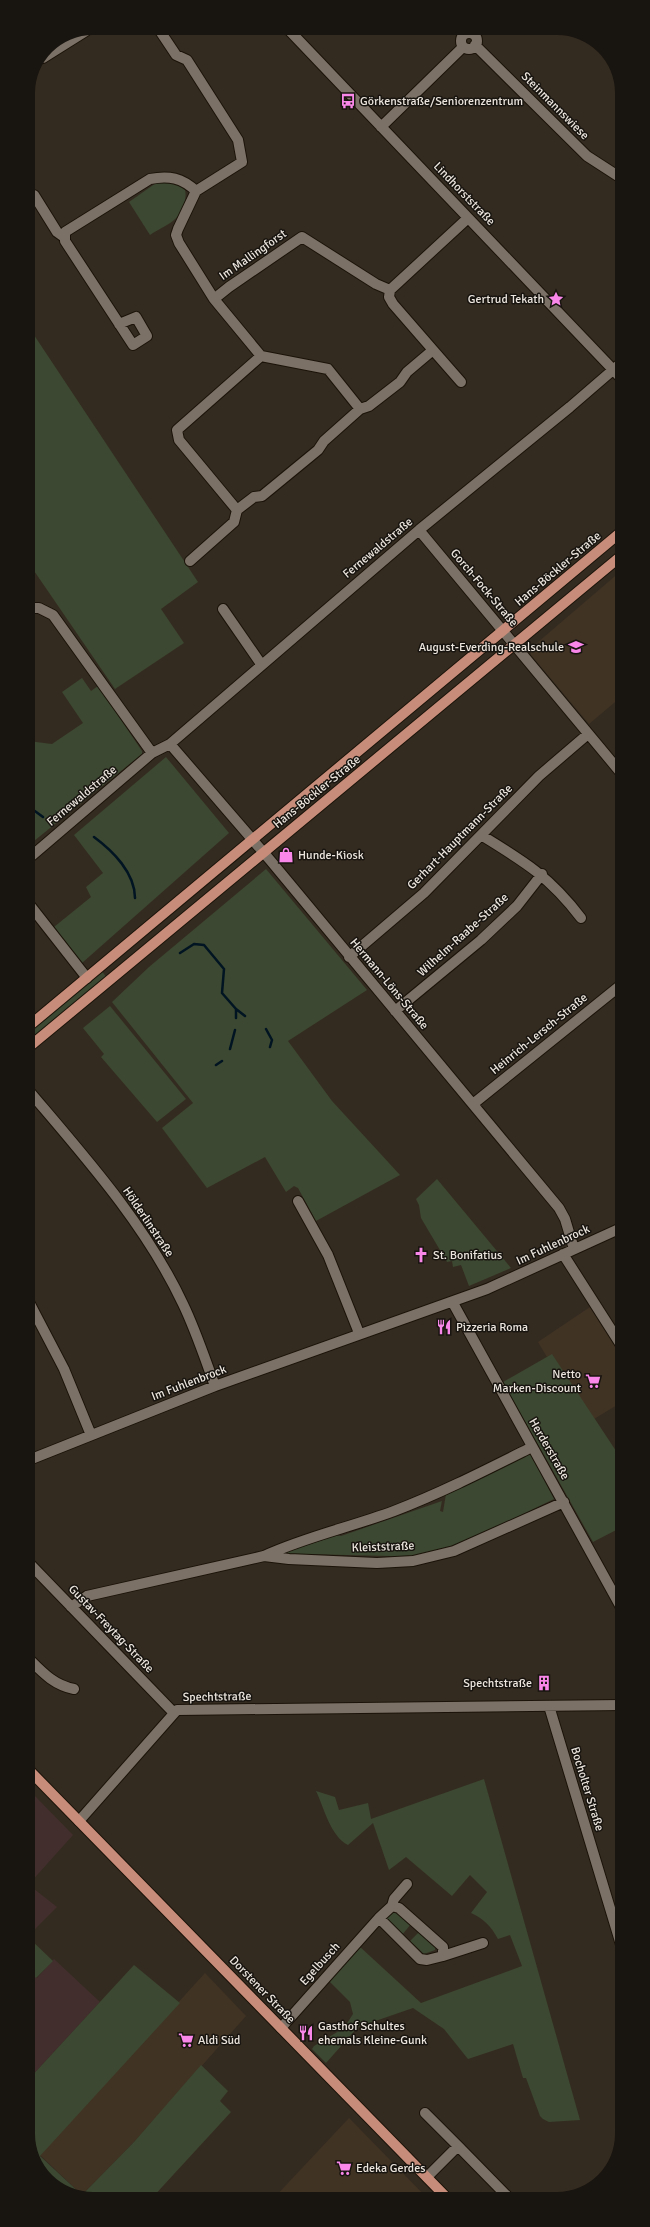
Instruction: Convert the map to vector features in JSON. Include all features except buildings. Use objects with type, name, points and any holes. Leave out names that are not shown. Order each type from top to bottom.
[{"type":"main road","name":"Hans-Böckler-Straße","points":[[35,1021],[615,537]]},
{"type":"main road","name":"Hans-Böckler-Straße","points":[[35,1042],[615,561]]},
{"type":"main road","name":"Dorstener Straße","points":[[35,1776],[441,2192]]},
{"type":"street","points":[[163,35],[176,55],[187,60],[238,140],[242,162],[196,191],[176,235],[178,243],[214,300],[261,356],[328,369],[360,409]]},
{"type":"street","name":"Lindhorststraße","points":[[294,35],[615,373]]},
{"type":"street","name":"Steinmannswiese","points":[[461,35],[460,40],[463,47]]},
{"type":"street","name":"Steinmannswiese","points":[[474,35],[477,39],[476,45],[587,156],[615,174]]},
{"type":"street","points":[[381,126],[463,47],[468,49],[476,45]]},
{"type":"street","points":[[64,237],[65,232],[70,227],[150,178],[166,176],[186,182],[196,191]]},
{"type":"street","points":[[35,197],[57,232],[64,237],[119,324]]},
{"type":"street","points":[[461,382],[393,304],[390,297],[390,290],[468,218]]},
{"type":"street","name":"Im Mallingforst","points":[[214,300],[229,287],[302,237],[376,284],[390,290]]},
{"type":"street","points":[[190,561],[234,522],[237,510],[254,497],[262,496],[318,450],[324,441],[360,409],[369,406],[400,382],[407,372],[433,350]]},
{"type":"street","points":[[237,510],[179,440],[177,430],[261,356]]},
{"type":"street","name":"Fernewaldstraße","points":[[35,853],[152,753],[170,744],[261,664],[419,530],[570,407],[615,367]]},
{"type":"street","name":"Gorch-Fock-Straße","points":[[419,530],[615,766]]},
{"type":"street","points":[[35,608],[39,608],[53,615],[152,753]]},
{"type":"street","points":[[223,609],[261,664]]},
{"type":"street","name":"Gerhart-Hauptmann-Straße","points":[[349,957],[424,893],[539,776],[588,734]]},
{"type":"street","name":"Hermann-Löns-Straße","points":[[170,744],[263,852],[559,1208],[565,1219],[574,1249]]},
{"type":"street","points":[[482,835],[528,863],[542,874],[557,888],[582,918]]},
{"type":"street","name":"Wilhelm-Raabe-Straße","points":[[395,1011],[482,940],[517,906],[542,874]]},
{"type":"street","points":[[35,913],[87,978]]},
{"type":"street","name":"Heinrich-Lersch-Straße","points":[[473,1104],[615,990]]},
{"type":"street","name":"Hölderlinstraße","points":[[35,1098],[112,1192],[149,1244],[183,1305],[215,1386]]},
{"type":"street","points":[[298,1201],[328,1255],[359,1333]]},
{"type":"street","name":"Im Fuhlenbrock","points":[[35,1458],[215,1386],[359,1333],[452,1303],[512,1279],[615,1231]]},
{"type":"street","points":[[564,1254],[615,1334]]},
{"type":"street","name":"Herderstraße","points":[[452,1303],[615,1596]]},
{"type":"street","points":[[35,1313],[64,1369],[91,1435]]},
{"type":"street","name":"Kleiststraße","points":[[72,1607],[87,1596],[264,1556],[287,1545],[362,1522],[460,1484],[532,1447]]},
{"type":"street","name":"Kleiststraße","points":[[264,1556],[289,1559],[361,1562],[413,1561],[454,1551],[564,1502]]},
{"type":"street","name":"Gustav-Freytag-Straße","points":[[35,1569],[174,1713]]},
{"type":"street","points":[[35,1665],[48,1678],[61,1686],[74,1689]]},
{"type":"street","name":"Spechtstraße","points":[[79,1821],[177,1710],[615,1705]]},
{"type":"street","name":"Bocholter Straße","points":[[549,1706],[615,1925]]},
{"type":"street","name":"Egelbusch","points":[[281,2028],[379,1918],[392,1906],[394,1899],[407,1884]]},
{"type":"street","points":[[392,1906],[399,1908],[443,1947],[443,1956]]},
{"type":"street","points":[[379,1918],[420,1959],[428,1960],[483,1943]]},
{"type":"street","points":[[425,2113],[503,2192]]},
{"type":"street","points":[[427,2177],[458,2146]]},
{"type":"shaded area","name":"August-Everding-Realschule","points":[[615,576],[615,702],[589,724],[531,655],[530,649]]},
{"type":"shaded area","points":[[590,1307],[615,1345],[615,1406],[594,1419],[552,1355],[547,1357],[538,1342]]},
{"type":"shaded area","points":[[35,1796],[73,1835],[35,1877]]},
{"type":"shaded area","points":[[35,1890],[57,1907],[35,1929]]},
{"type":"shaded area","points":[[54,1959],[100,2002],[35,2072],[35,1976],[37,1978]]},
{"type":"shaded area","points":[[205,1973],[246,2016],[134,2142],[86,2191],[76,2189],[40,2155]]},
{"type":"shaded area","points":[[349,2118],[421,2192],[280,2192]]},
{"type":"green space","points":[[174,182],[181,184],[185,190],[185,200],[180,213],[175,219],[150,235],[129,202],[156,183]]},
{"type":"green space","points":[[35,337],[198,582],[161,609],[184,643],[115,689],[35,572]]},
{"type":"green space","points":[[82,678],[91,691],[98,686],[142,751],[142,754],[35,840],[35,742],[52,744],[83,723],[62,692]]},
{"type":"green space","points":[[166,757],[229,833],[82,963],[54,927],[91,897],[86,887],[103,873],[74,835]]},
{"type":"green space","points":[[266,869],[367,990],[288,1041],[332,1101],[400,1175],[316,1221],[298,1188],[294,1186],[286,1192],[265,1157],[207,1188],[162,1128],[193,1103],[112,1002],[149,967]]},
{"type":"green space","points":[[101,970],[107,978],[35,1039],[35,1024]]},
{"type":"green space","points":[[110,1006],[186,1099],[157,1122],[101,1057],[104,1054],[83,1028]]},
{"type":"green space","points":[[437,1179],[511,1268],[469,1286],[461,1265],[453,1267],[452,1261],[447,1262],[421,1218],[419,1205],[416,1199]]},
{"type":"green space","points":[[552,1354],[615,1449],[615,1531],[593,1542],[503,1382]]},
{"type":"green space","points":[[530,1453],[554,1499],[482,1534],[449,1547],[396,1560],[390,1556],[303,1554],[297,1557],[289,1555],[287,1550],[333,1535],[341,1536],[442,1501],[440,1511],[443,1512],[446,1494]]},
{"type":"green space","points":[[484,1779],[580,2120],[549,2122],[540,2116],[526,2078],[523,2078],[513,2044],[468,2059],[444,2029],[413,2008],[358,2027],[326,2063],[312,2049],[314,2046],[344,2028],[353,2014],[350,2002],[329,1981],[359,1946],[421,2003],[522,1966],[510,1935],[498,1939],[487,1923],[471,1913],[487,1892],[470,1875],[452,1896],[406,1857],[389,1870],[373,1823],[348,1845],[337,1836],[316,1791],[335,1797],[339,1810],[368,1803],[371,1819]]},
{"type":"green space","points":[[394,1911],[411,1924],[402,1935],[387,1920],[387,1917]]},
{"type":"green space","points":[[419,1932],[435,1946],[435,1950],[424,1954],[410,1941]]},
{"type":"green space","points":[[35,1944],[53,1961],[36,1978],[35,1977]]},
{"type":"green space","points":[[134,1965],[180,2003],[40,2156],[76,2189],[55,2178],[49,2172],[39,2156],[35,2134],[35,2072]]},
{"type":"green space","points":[[201,2065],[228,2091],[220,2101],[231,2112],[157,2192],[86,2191],[134,2142]]},
{"type":"waterway","points":[[35,811],[43,817]]},
{"type":"waterway","points":[[94,837],[122,863],[131,880],[135,898]]},
{"type":"waterway","points":[[180,953],[194,944],[204,945],[224,969],[222,993],[236,1009],[236,1018]]},
{"type":"waterway","points":[[236,1009],[245,1016]]},
{"type":"waterway","points":[[266,1029],[272,1040],[270,1047]]},
{"type":"waterway","points":[[230,1049],[235,1030]]},
{"type":"waterway","points":[[216,1065],[222,1061]]},
{"type":"place","name":"Görkenstraße/Seniorenzentrum","points":[[348,101]]},
{"type":"place","name":"Gertrud Tekath","points":[[556,299]]},
{"type":"place","name":"August-Everding-Realschule","points":[[576,647]]},
{"type":"place","name":"Hunde-Kiosk","points":[[286,855]]},
{"type":"place","name":"St. Bonifatius","points":[[421,1255]]},
{"type":"place","name":"Pizzeria Roma","points":[[444,1327]]},
{"type":"place","name":"Netto Marken-Discount","points":[[593,1381]]},
{"type":"place","name":"Spechtstraße","points":[[544,1683]]},
{"type":"place","name":"Gasthof Schultes ehemals Kleine-Gunk","points":[[306,2033]]},
{"type":"place","name":"Aldi Süd","points":[[186,2040]]},
{"type":"place","name":"Edeka Gerdes","points":[[344,2168]]}]
